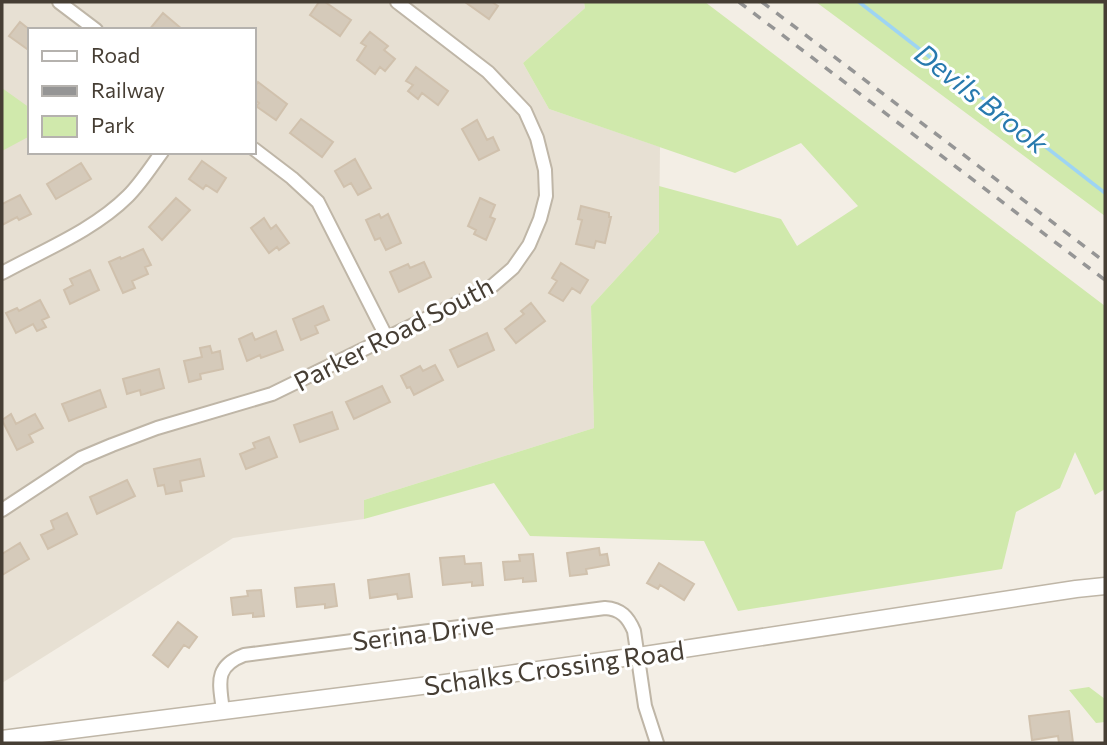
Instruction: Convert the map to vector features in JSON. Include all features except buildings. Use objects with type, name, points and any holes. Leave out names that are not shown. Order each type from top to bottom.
[{"type":"street","points":[[59,2],[93,28]]},
{"type":"street","name":"Parker Road South","points":[[2,510],[81,458],[157,428],[272,394],[491,287],[513,268],[533,237],[546,196],[545,170],[537,138],[525,111],[488,72],[397,2]]},
{"type":"street","points":[[256,151],[318,202],[387,338]]},
{"type":"street","points":[[2,273],[112,211],[130,194],[160,154]]},
{"type":"street","name":"Schalks Crossing Road","points":[[2,739],[445,683],[1105,586]]},
{"type":"street","name":"Serina Drive","points":[[223,711],[219,678],[225,666],[244,655],[613,608],[622,612],[629,620],[634,631],[638,656]]},
{"type":"street","points":[[638,656],[645,706],[657,743]]},
{"type":"shaded area","points":[[2,2],[584,2],[585,8],[523,63],[549,109],[660,147],[659,232],[591,306],[594,428],[364,500],[364,519],[233,538],[2,683]]},
{"type":"green space","points":[[584,2],[705,2],[1105,306],[1105,489],[1095,495],[1075,452],[1060,488],[1016,512],[1002,569],[738,611],[704,541],[530,536],[494,483],[364,519],[364,500],[594,428],[591,306],[659,232],[659,186],[781,219],[797,246],[858,206],[801,143],[735,173],[549,109],[523,63],[585,8]]},
{"type":"green space","points":[[816,2],[1105,2],[1105,216]]},
{"type":"green space","points":[[2,88],[28,107],[28,137],[2,151]]},
{"type":"green space","points":[[1089,687],[1105,699],[1105,722],[1096,723],[1069,690]]},
{"type":"waterway","name":"Devils Brook","points":[[859,2],[1105,193]]},
{"type":"railway","points":[[739,2],[1105,280]]},
{"type":"railway","points":[[762,2],[1105,262]]}]
